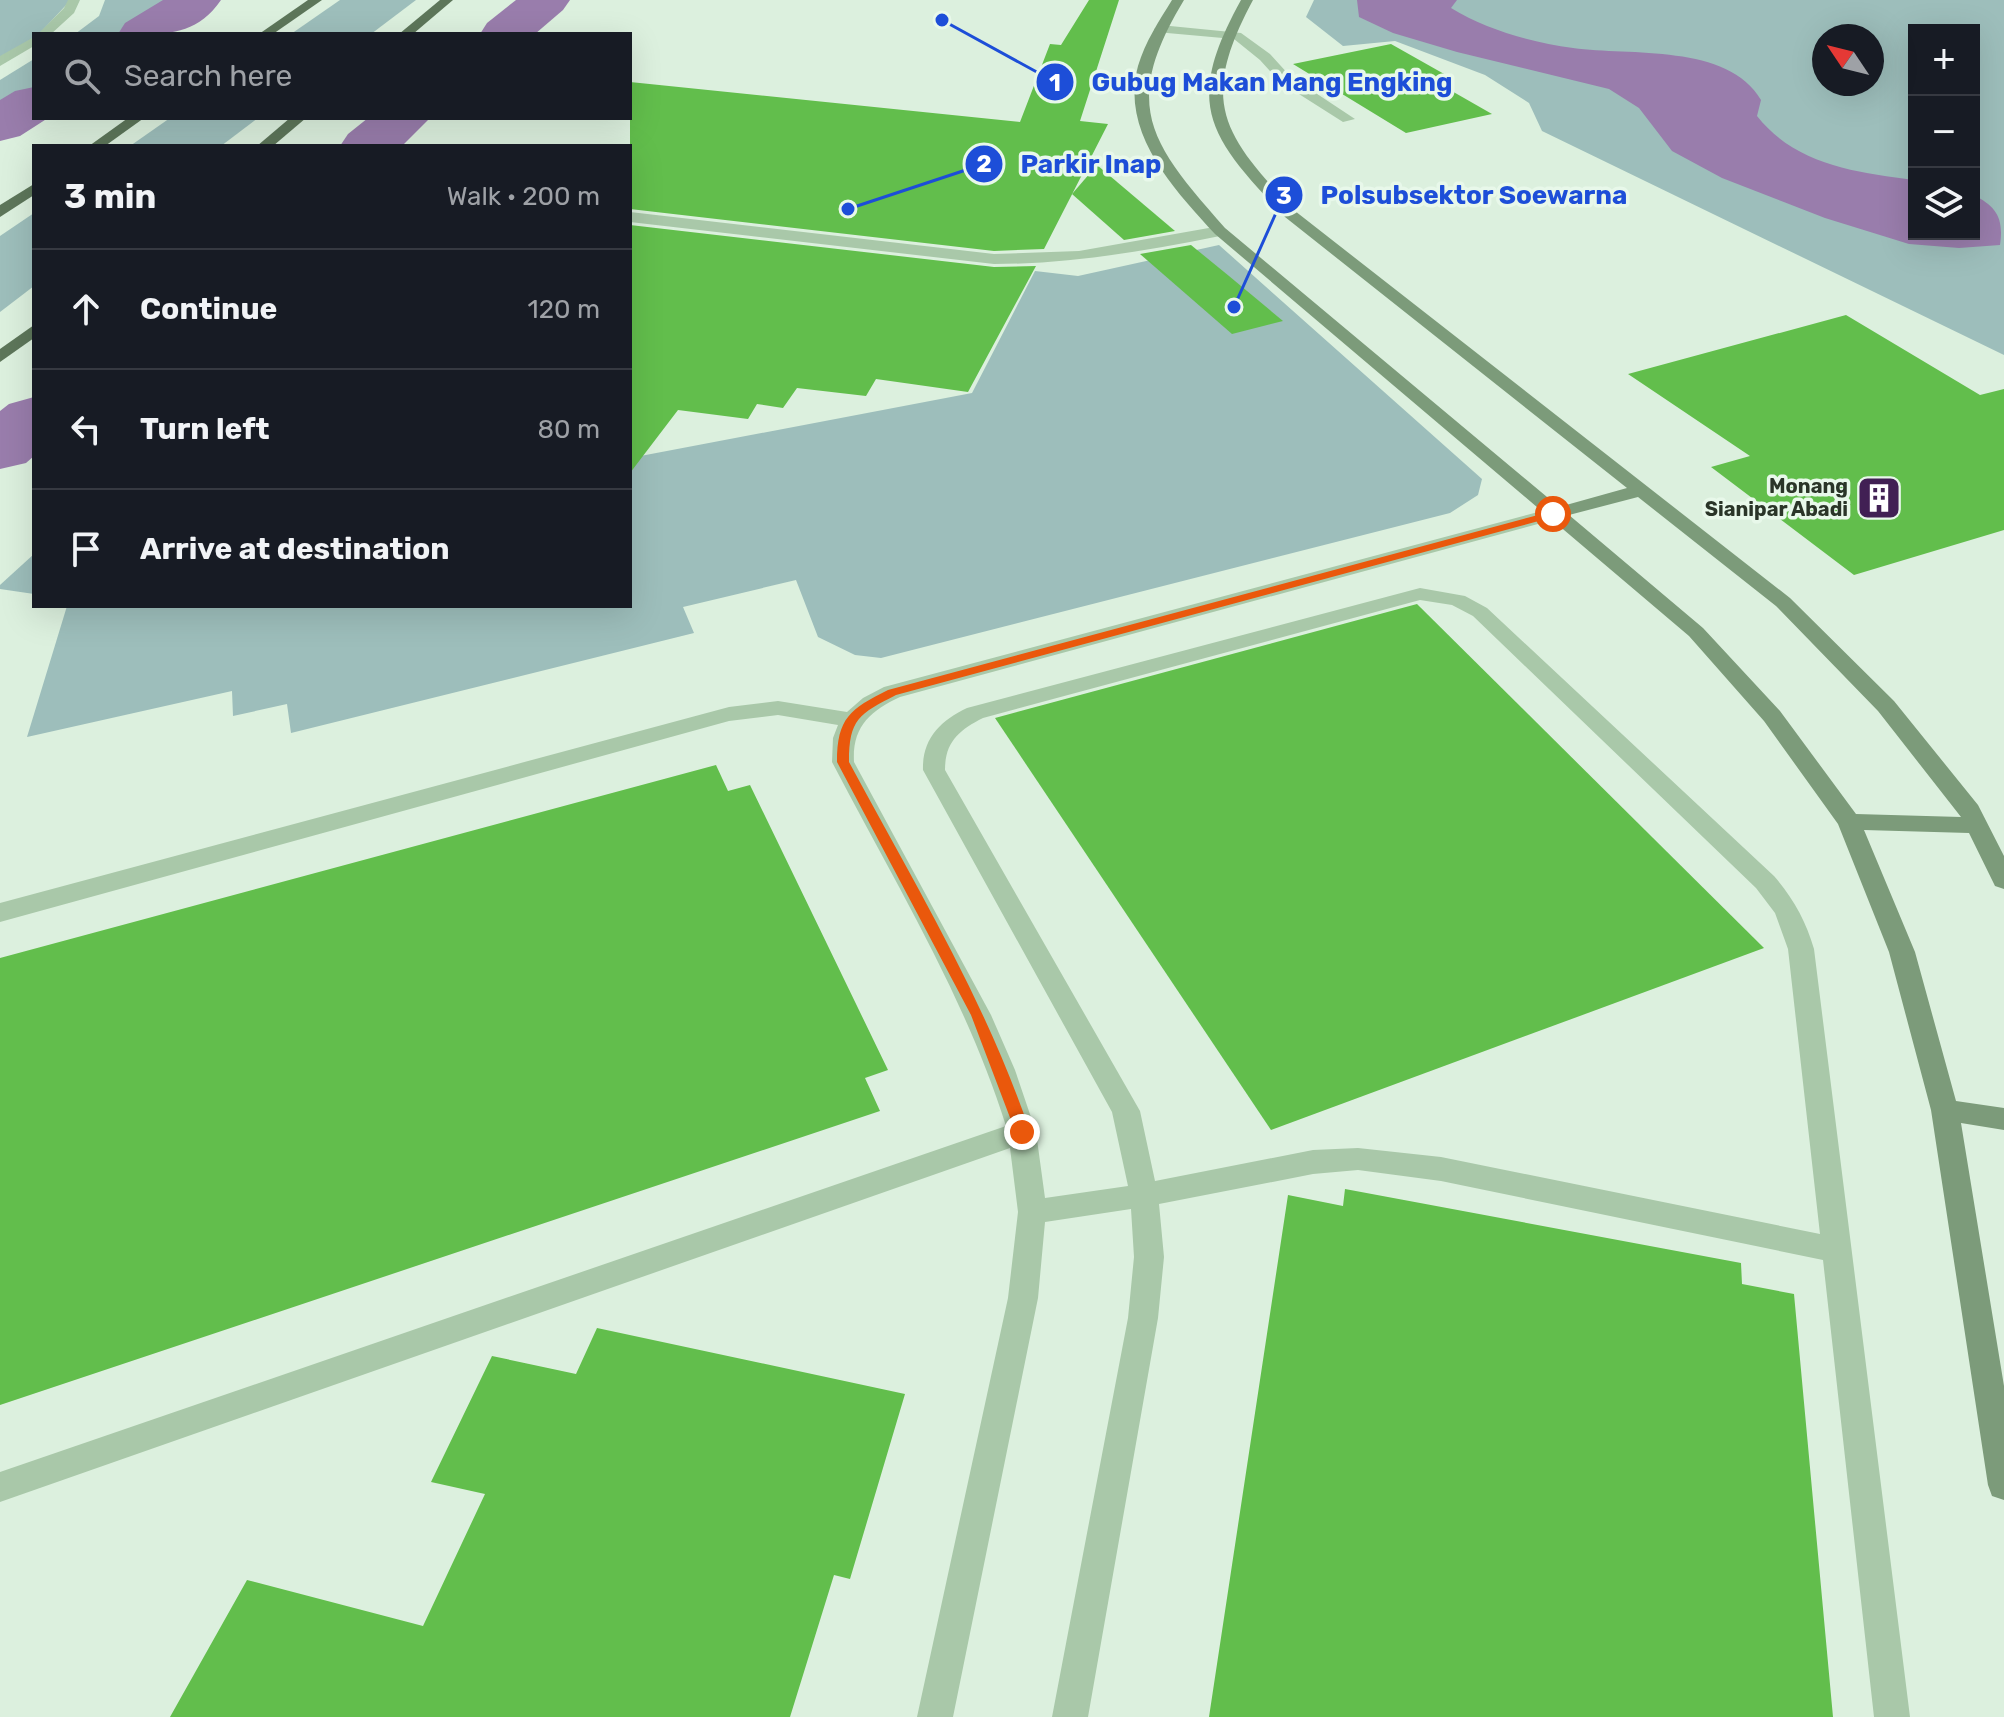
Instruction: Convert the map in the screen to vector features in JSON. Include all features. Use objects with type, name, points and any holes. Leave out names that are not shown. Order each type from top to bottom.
[{"type":"main road","points":[[268,32],[316,0]]},
{"type":"main road","points":[[407,32],[447,0]]},
{"type":"main road","points":[[99,144],[134,120]]},
{"type":"main road","points":[[266,144],[296,120]]},
{"type":"main road","points":[[0,212],[32,189]]},
{"type":"main road","points":[[0,357],[32,332]]},
{"type":"street","points":[[1178,0],[1160,29],[1143,72],[1139,99],[1157,154],[1177,184],[1220,231],[1696,632],[1772,716],[1849,822],[1902,952],[1945,1110],[2004,1485]]},
{"type":"street","points":[[1247,0],[1228,34],[1214,77],[1213,103],[1234,149],[1255,179],[1290,214],[1638,491],[1783,602],[1886,706],[1970,811],[2004,880]]},
{"type":"street","points":[[1553,514],[1638,491]]},
{"type":"street","points":[[1849,822],[1977,825]]},
{"type":"street","points":[[1945,1110],[2004,1119]]},
{"type":"lane","points":[[46,32],[64,16],[74,0]]},
{"type":"lane","points":[[1160,29],[1228,34],[1244,40],[1285,79],[1348,119]]},
{"type":"lane","points":[[0,62],[32,42]]},
{"type":"lane","points":[[632,217],[994,259],[1043,261],[1109,253],[1220,231]]},
{"type":"lane","points":[[935,1717],[1023,1298],[1032,1212],[1022,1132],[1002,1070],[978,1015],[843,762],[843,734],[861,708],[892,692],[1553,514]]},
{"type":"lane","points":[[1070,1717],[1143,1318],[1149,1257],[1144,1195],[1126,1111],[934,770],[936,744],[944,732],[975,713],[1408,595],[1434,595],[1458,600],[1480,612],[1782,901],[1794,924],[1801,949],[1892,1717]]},
{"type":"lane","points":[[0,913],[729,714],[778,708],[852,720]]},
{"type":"lane","points":[[0,1487],[1022,1132]]},
{"type":"lane","points":[[1032,1212],[1144,1195],[1313,1162],[1358,1159],[1441,1169],[1836,1250]]},
{"type":"shaded area","points":[[0,0],[68,0],[41,32],[32,32],[32,39],[0,59]]},
{"type":"shaded area","points":[[105,0],[191,0],[140,32],[78,32],[99,16]]},
{"type":"shaded area","points":[[340,0],[416,0],[374,32],[294,32]]},
{"type":"shaded area","points":[[1314,0],[2004,0],[2004,355],[1542,131],[1529,103],[1485,75],[1395,41],[1343,46],[1306,17]]},
{"type":"shaded area","points":[[1357,0],[1457,0],[1451,8],[1479,23],[1525,39],[1573,48],[1676,56],[1726,69],[1746,82],[1761,100],[1757,116],[1790,146],[1808,156],[1849,169],[1908,179],[1908,240],[1980,240],[1980,199],[1997,214],[2001,227],[2000,245],[1959,248],[1909,244],[1825,218],[1722,178],[1672,151],[1639,108],[1609,89],[1457,52],[1393,33],[1359,17]]},
{"type":"shaded area","points":[[32,60],[32,99],[0,120],[0,80]]},
{"type":"shaded area","points":[[167,120],[255,120],[224,144],[133,144]]},
{"type":"shaded area","points":[[32,214],[32,288],[0,312],[0,236]]},
{"type":"shaded area","points":[[1219,245],[1482,479],[1478,495],[1450,513],[881,658],[855,655],[818,637],[796,580],[683,607],[694,633],[291,733],[287,704],[233,716],[232,691],[27,737],[66,608],[632,608],[632,458],[972,393],[1035,271],[1078,276]]},
{"type":"shaded area","points":[[32,556],[32,594],[0,589],[0,585]]},
{"type":"building","points":[[1089,0],[1119,0],[1080,121],[1108,124],[1044,249],[994,251],[632,209],[632,82],[1020,122],[1050,44],[1061,45]]},
{"type":"building","points":[[1391,44],[1453,79],[1436,82],[1492,114],[1406,133],[1293,64]]},
{"type":"building","points":[[1097,165],[1175,231],[1124,240],[1072,194]]},
{"type":"building","points":[[632,225],[994,267],[1036,266],[968,392],[876,379],[866,396],[797,388],[783,408],[757,404],[748,419],[678,410],[632,470]]},
{"type":"building","points":[[1191,245],[1283,321],[1232,334],[1140,254]]},
{"type":"building","points":[[1846,315],[1980,395],[2004,389],[2004,530],[1854,575],[1711,467],[1750,456],[1628,374]]},
{"type":"building","points":[[1417,604],[1764,948],[1271,1130],[995,718]]},
{"type":"building","points":[[716,765],[728,791],[750,785],[888,1070],[865,1078],[880,1111],[0,1405],[0,958]]},
{"type":"building","points":[[1345,1189],[1741,1263],[1742,1284],[1794,1294],[1833,1717],[1209,1717],[1288,1195],[1343,1206]]},
{"type":"building","points":[[597,1328],[905,1394],[850,1579],[834,1575],[790,1717],[170,1717],[247,1580],[423,1626],[485,1494],[431,1482],[492,1356],[576,1374]]},
{"type":"waterway","points":[[146,32],[197,0]]},
{"type":"waterway","points":[[507,32],[546,0]]},
{"type":"waterway","points":[[0,124],[32,104]]},
{"type":"waterway","points":[[370,144],[400,120]]},
{"type":"waterway","points":[[0,447],[32,421]]},
{"type":"place","name":"Gubug Makan Mang Engking","points":[[942,20]]},
{"type":"place","name":"Parkir Inap","points":[[848,209]]},
{"type":"place","name":"Polsubsektor Soewarna","points":[[1234,307]]},
{"type":"place","name":"Monang Sianipar Abadi","points":[[1879,498]]},
{"type":"route","points":[[1022,1132],[1002,1070],[978,1015],[843,762],[843,734],[861,708],[892,692],[1553,514]]}]
